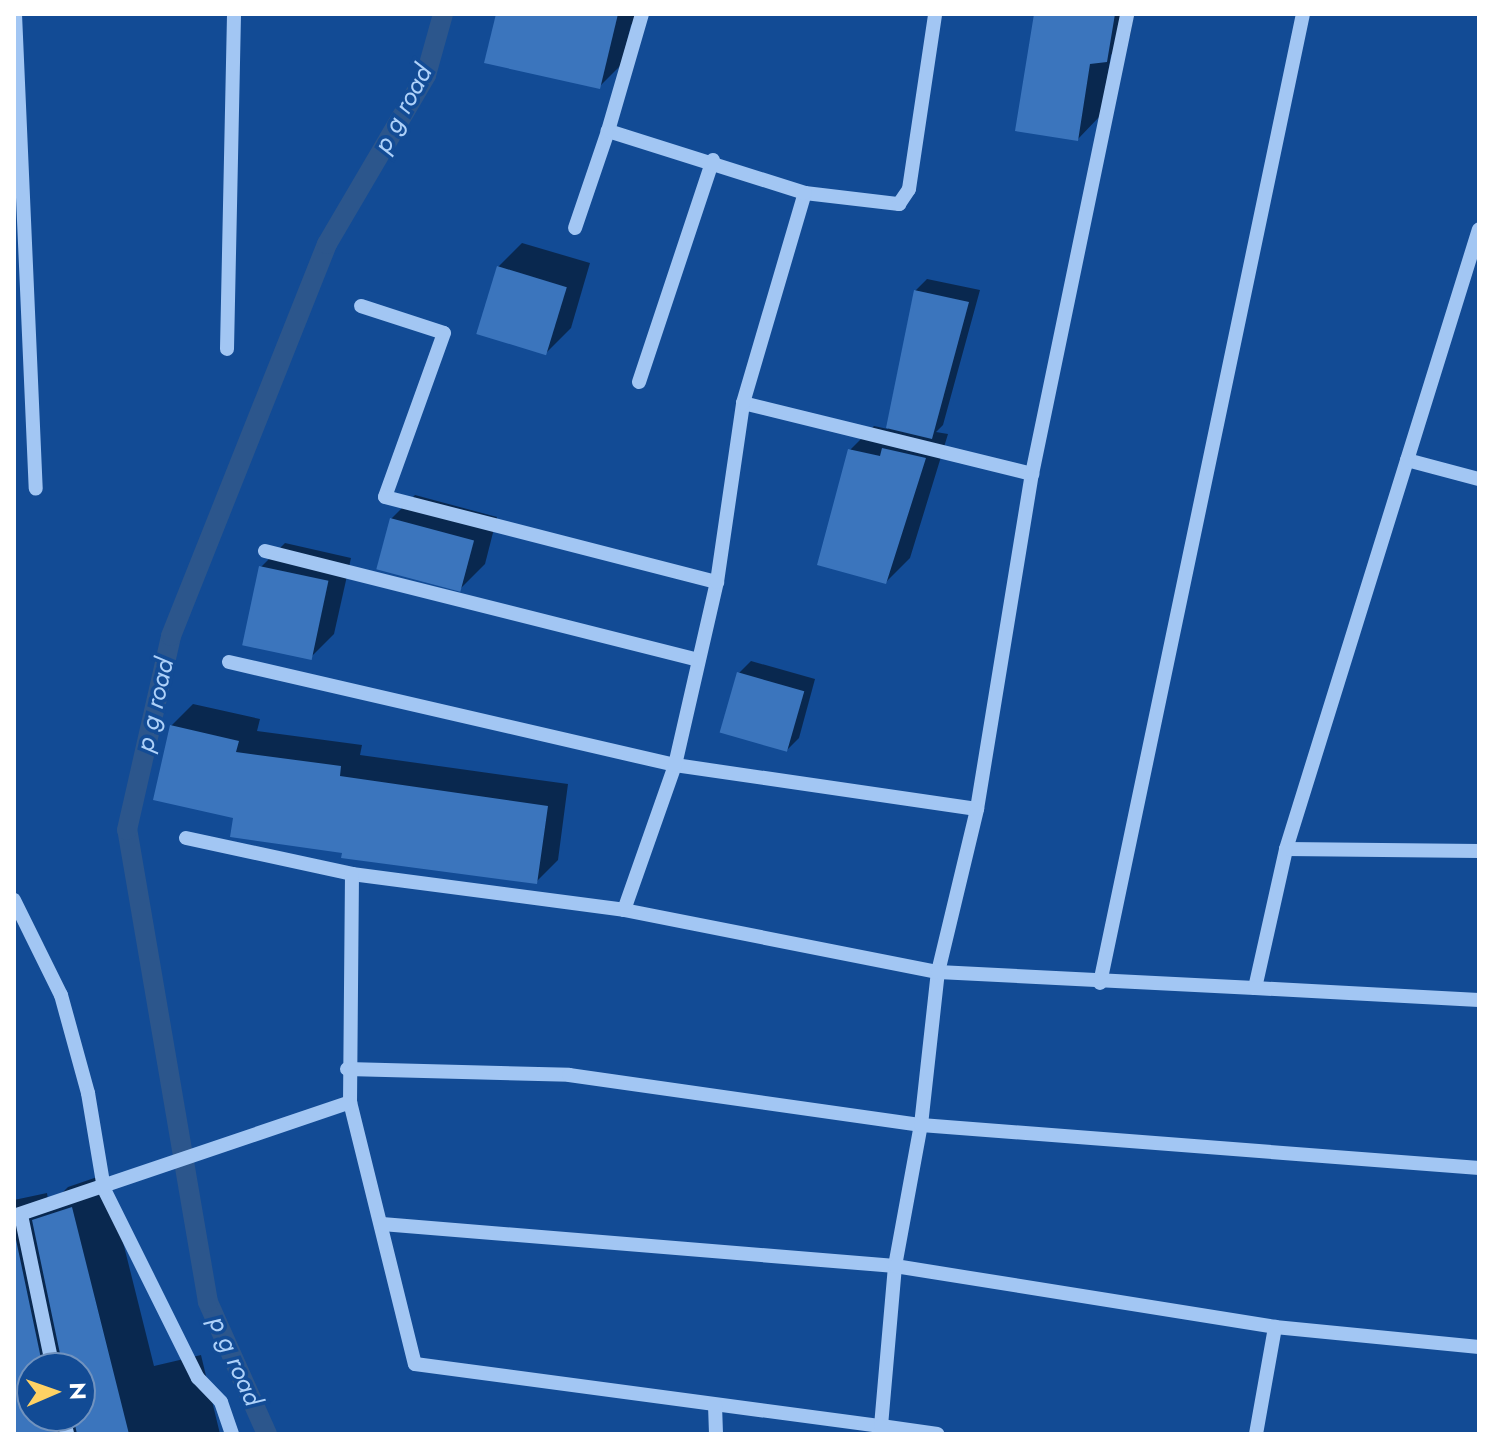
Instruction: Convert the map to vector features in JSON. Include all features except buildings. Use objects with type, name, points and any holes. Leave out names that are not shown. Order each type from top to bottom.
[{"type":"street","points":[[15,14],[36,489]]},
{"type":"street","points":[[227,349],[234,14]]},
{"type":"street","points":[[575,228],[608,131],[642,14]]},
{"type":"street","points":[[608,131],[713,160],[805,193],[899,204],[909,189],[935,14]]},
{"type":"street","points":[[881,1426],[895,1266],[921,1125],[938,972],[977,809],[1032,474],[1127,14]]},
{"type":"street","points":[[1100,983],[1303,14]]},
{"type":"street","points":[[639,382],[713,160]]},
{"type":"street","points":[[624,910],[675,765],[696,659],[717,582],[743,403],[805,193]]},
{"type":"street","points":[[1255,988],[1286,849],[1479,229]]},
{"type":"street","points":[[361,306],[444,333],[385,497],[717,582]]},
{"type":"street","points":[[743,403],[1032,474]]},
{"type":"street","points":[[1407,460],[1479,479]]},
{"type":"street","points":[[265,551],[696,659]]},
{"type":"street","points":[[229,662],[675,765],[977,809]]},
{"type":"street","points":[[186,838],[352,874],[624,910],[938,972],[1100,983],[1479,1000]]},
{"type":"street","points":[[1286,849],[1479,851]]},
{"type":"street","points":[[352,874],[347,1069],[350,1102],[415,1364],[937,1434]]},
{"type":"street","points":[[14,900],[61,995],[88,1093],[104,1189],[198,1378],[221,1402],[232,1434]]},
{"type":"street","points":[[347,1069],[569,1075],[921,1125],[1479,1168]]},
{"type":"street","points":[[49,1352],[18,1216],[119,1184],[350,1102]]},
{"type":"street","points":[[382,1224],[895,1266],[1275,1327],[1479,1347]]},
{"type":"street","points":[[1256,1434],[1275,1327]]},
{"type":"street","points":[[715,1405],[716,1434]]},
{"type":"waterway","name":"p g road","points":[[267,1434],[208,1302],[127,830],[171,636],[327,244],[426,75],[443,14]]}]
